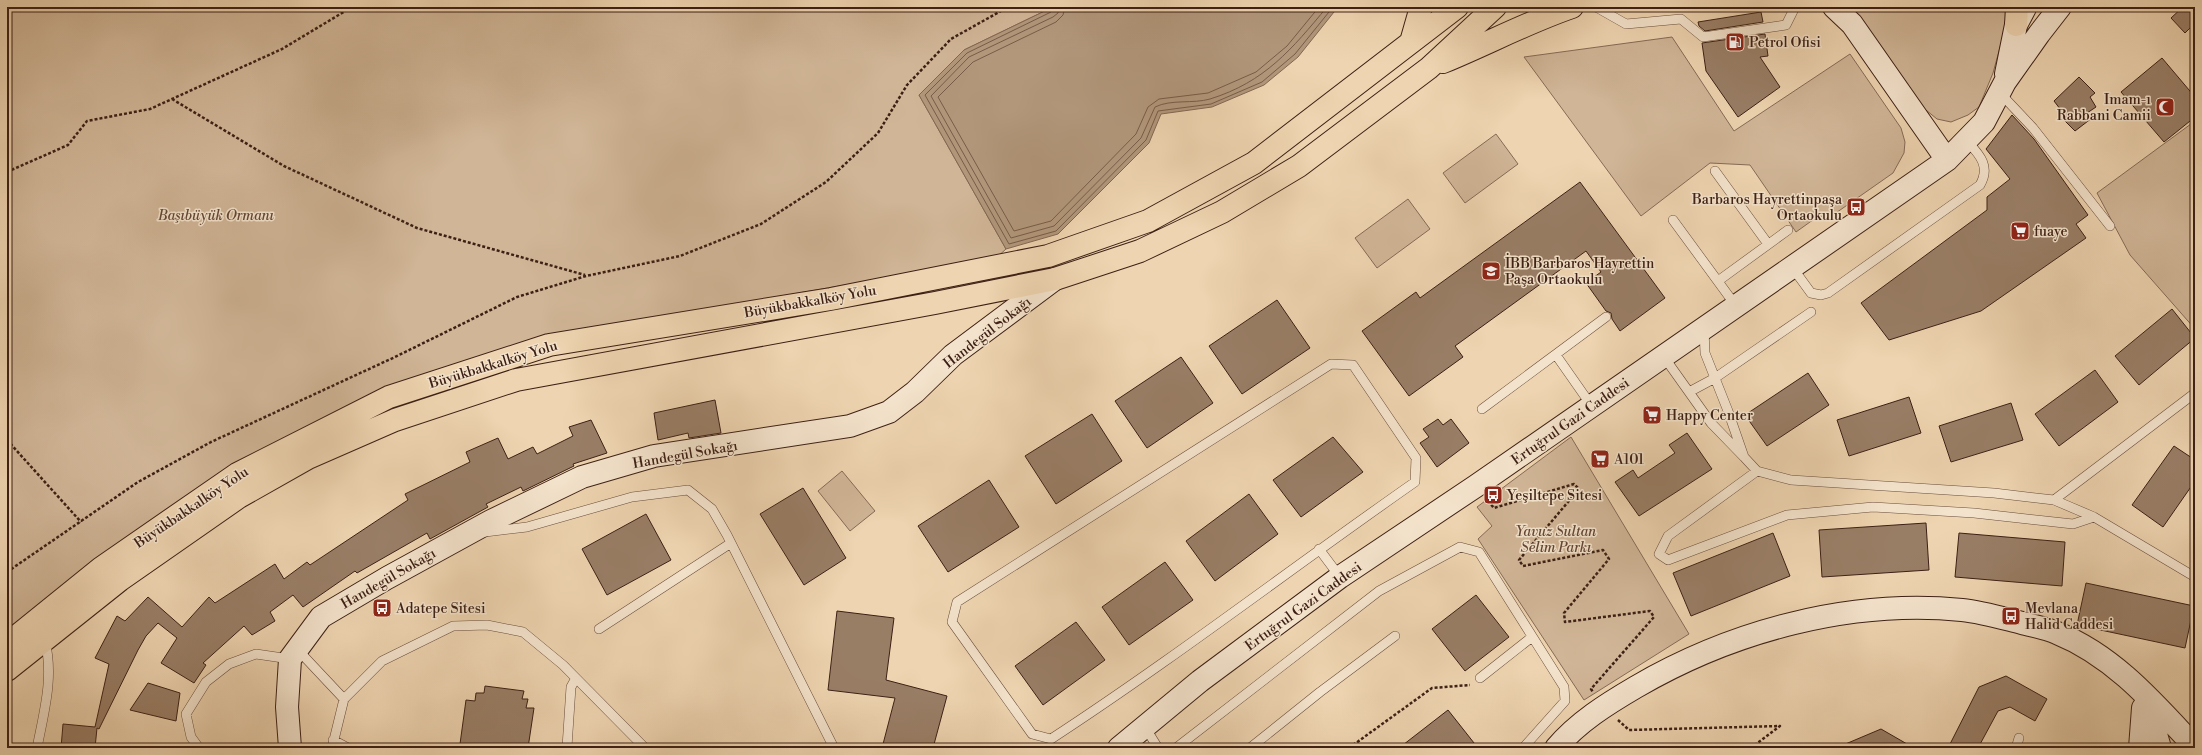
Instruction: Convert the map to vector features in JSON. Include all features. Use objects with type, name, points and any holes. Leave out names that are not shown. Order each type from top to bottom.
[{"type":"highway","points":[[1411,42],[1421,7]]},
{"type":"highway","name":"Büyükbakkalköy Yolu","points":[[7,644],[101,568],[237,474],[389,397],[549,345],[831,299],[1048,256],[1148,221],[1254,163],[1457,7]]},
{"type":"highway","points":[[1429,68],[1495,7]]},
{"type":"highway","points":[[1429,68],[1487,44],[1542,17],[1572,7]]},
{"type":"highway","name":"Büyükbakkalköy Yolu","points":[[7,670],[120,580],[239,496],[308,458],[395,420],[516,380],[935,304],[1055,279],[1140,251],[1222,212],[1299,166],[1429,68]]},
{"type":"highway","points":[[1055,279],[1070,249]]},
{"type":"street","points":[[1834,7],[1852,24],[1947,160]]},
{"type":"street","points":[[2002,88],[2038,34],[2060,7]]},
{"type":"street","points":[[2002,88],[2020,13]]},
{"type":"street","name":"Ertuğrul Gazi Caddesi","points":[[1119,748],[1200,682],[1340,577],[1476,486],[1591,405],[1664,357],[1947,160],[1984,122],[2002,88]]},
{"type":"street","name":"Handegül Sokağı","points":[[293,654],[321,617],[467,534],[582,477],[654,456],[850,426],[889,412],[915,392],[953,355],[1055,279]]},
{"type":"street","points":[[1556,748],[1565,737],[1604,706],[1654,676],[1701,653],[1785,624],[1853,613],[1904,608],[1963,610],[2000,617],[2056,632],[2088,649],[2118,668],[2195,747]]},
{"type":"street","points":[[290,748],[287,707],[293,654]]},
{"type":"street","points":[[2140,748],[2144,693]]},
{"type":"street","points":[[2144,693],[2160,748]]},
{"type":"street","points":[[2144,693],[2168,727],[2179,748]]},
{"type":"lane","points":[[1596,7],[1626,24],[1681,19],[1703,37],[1786,25],[1795,7]]},
{"type":"lane","points":[[2002,88],[2110,226]]},
{"type":"lane","points":[[1792,267],[1811,293],[1821,295],[1828,293],[1980,185],[1985,174],[1983,161],[1967,141]]},
{"type":"lane","points":[[1715,171],[1768,244]]},
{"type":"lane","points":[[1673,220],[1736,306]]},
{"type":"lane","points":[[1718,281],[1788,230]]},
{"type":"lane","points":[[1689,392],[1715,378],[1811,312]]},
{"type":"lane","points":[[1482,409],[1606,317]]},
{"type":"lane","points":[[1704,329],[1705,354],[1744,457]]},
{"type":"lane","points":[[1556,355],[1591,405]]},
{"type":"lane","points":[[1664,357],[1712,422],[1757,471],[1791,480],[1994,493],[2054,500],[2094,517],[2195,577]]},
{"type":"lane","points":[[1331,364],[1353,365],[1416,458],[1415,482],[1319,549],[1114,698],[1051,739],[1032,734],[952,622],[957,602],[1331,364]]},
{"type":"lane","points":[[2054,500],[2195,393]]},
{"type":"lane","points":[[1757,471],[1668,536],[1659,554],[1668,560],[1787,515],[1873,507],[1974,513],[2073,524],[2094,517]]},
{"type":"lane","points":[[467,534],[527,527],[632,497],[688,490],[712,509],[731,543],[834,748]]},
{"type":"lane","points":[[599,629],[731,543]]},
{"type":"lane","points":[[1176,748],[1379,591],[1460,547],[1479,552],[1564,687],[1565,701],[1523,748]]},
{"type":"lane","points":[[1319,549],[1340,577]]},
{"type":"lane","points":[[348,748],[332,744],[344,699],[382,661],[453,626],[488,625],[523,632],[576,678],[645,748]]},
{"type":"lane","points":[[1250,748],[1320,692],[1395,636]]},
{"type":"lane","points":[[1480,678],[1532,637]]},
{"type":"lane","points":[[37,748],[48,692],[49,658],[45,640]]},
{"type":"lane","points":[[200,748],[191,737],[186,714],[206,682],[229,664],[256,654],[293,654],[344,699]]},
{"type":"lane","points":[[567,747],[571,687],[576,678]]},
{"type":"lane","points":[[1145,727],[1158,748]]},
{"type":"lane","points":[[2016,748],[2019,738]]},
{"type":"path","points":[[7,172],[68,145],[87,121],[150,109],[282,49],[352,7]]},
{"type":"path","points":[[7,572],[138,482],[211,442],[395,357],[517,297],[586,276],[680,256],[767,220],[826,182],[878,133],[907,85],[951,39],[1008,7]]},
{"type":"path","points":[[172,99],[284,166],[417,228],[586,276]]},
{"type":"path","points":[[7,440],[81,522]]},
{"type":"path","points":[[1476,486],[1494,508],[1574,484],[1579,489],[1519,560],[1523,566],[1603,550],[1609,559],[1564,613],[1565,622],[1650,611],[1654,617],[1591,689],[1604,706],[1629,730],[1780,726],[1751,748]]},
{"type":"path","points":[[1349,748],[1428,690],[1444,685],[1468,686],[1480,678]]},
{"type":"green space","name":"Başıbüyük Ormanı","points":[[7,7],[1053,7],[964,50],[919,95],[1006,249],[995,259],[614,325],[448,372],[190,494],[7,629]]},
{"type":"green space","points":[[1850,7],[2011,7],[1993,73],[1979,107],[1968,115],[1951,122],[1937,119],[1921,106]]},
{"type":"green space","points":[[1672,37],[1734,131],[1850,54],[1901,128],[1905,142],[1904,153],[1893,173],[1833,215],[1817,217],[1796,232],[1750,165],[1710,163],[1641,216],[1524,57]]},
{"type":"green space","points":[[2195,121],[2195,329],[2130,255],[2097,193]]},
{"type":"green space","points":[[1496,134],[1518,164],[1465,203],[1443,173]]},
{"type":"green space","points":[[1408,199],[1430,229],[1377,268],[1355,238]]},
{"type":"green space","name":"Yavuz Sultan Selim Parkı","points":[[1571,437],[1689,634],[1584,700],[1478,539],[1492,526],[1477,507]]},
{"type":"green space","points":[[842,471],[875,511],[850,531],[818,491]]},
{"type":"water","points":[[1053,7],[1338,7],[1298,57],[1264,85],[1212,107],[1161,114],[1149,143],[1058,234],[1006,249],[919,95],[964,50]]},
{"type":"building","points":[[2183,7],[2195,7],[2195,23],[2185,33],[2171,18]]},
{"type":"building","points":[[1761,12],[1763,22],[1705,31],[1699,26],[1698,22]]},
{"type":"building","points":[[1765,34],[1768,56],[1760,57],[1780,87],[1738,117],[1706,71],[1702,43]]},
{"type":"building","name":"Imam-ı Rabbani Camii","points":[[2162,58],[2195,97],[2195,117],[2164,142],[2121,92]]},
{"type":"building","points":[[2079,77],[2095,93],[2090,97],[2096,107],[2087,113],[2092,118],[2075,131],[2064,120],[2067,118],[2054,101]]},
{"type":"building","name":"fuaye","points":[[2012,115],[2034,139],[2088,215],[2076,224],[2086,238],[1981,311],[1889,340],[1861,303],[1987,210],[1987,197],[2010,179],[1986,149]]},
{"type":"building","points":[[1580,182],[1665,298],[1620,331],[1612,319],[1611,313],[1606,311],[1586,283],[1601,272],[1586,251],[1455,346],[1463,357],[1409,396],[1362,331],[1416,292],[1420,298]]},
{"type":"building","points":[[1277,300],[1310,348],[1242,394],[1209,346]]},
{"type":"building","points":[[2172,309],[2195,338],[2139,385],[2115,356]]},
{"type":"building","points":[[1181,357],[1213,403],[1147,448],[1115,401]]},
{"type":"building","points":[[2095,370],[2118,402],[2059,446],[2035,414]]},
{"type":"building","points":[[1808,373],[1829,405],[1767,446],[1745,415]]},
{"type":"building","points":[[1909,397],[1921,433],[1849,456],[1837,420]]},
{"type":"building","points":[[715,400],[721,433],[689,438],[688,433],[658,440],[654,413]]},
{"type":"building","points":[[2011,403],[2023,440],[1951,462],[1939,426]]},
{"type":"building","points":[[1092,414],[1122,461],[1056,504],[1025,456]]},
{"type":"building","points":[[1438,419],[1443,425],[1451,419],[1469,443],[1437,467],[1420,443],[1429,437],[1423,429]]},
{"type":"building","points":[[591,420],[607,453],[573,464],[574,466],[523,491],[521,487],[486,504],[488,507],[430,539],[427,533],[357,573],[355,571],[303,607],[293,595],[270,612],[275,621],[252,635],[244,626],[203,663],[206,665],[194,683],[161,663],[177,638],[158,623],[146,636],[99,729],[97,728],[95,748],[61,748],[63,724],[95,727],[109,664],[95,658],[117,616],[125,621],[148,597],[182,627],[209,597],[215,603],[275,564],[284,579],[307,562],[310,565],[408,500],[405,494],[470,462],[466,452],[498,438],[508,459],[533,447],[537,454],[573,436],[569,427]]},
{"type":"building","points":[[1687,433],[1712,469],[1639,516],[1615,482],[1633,470],[1638,478],[1675,453],[1669,445]]},
{"type":"building","points":[[1333,437],[1363,472],[1301,517],[1273,480]]},
{"type":"building","points":[[2174,446],[2195,460],[2195,481],[2163,527],[2132,505]]},
{"type":"building","points":[[989,480],[1019,527],[948,572],[918,526]]},
{"type":"building","points":[[803,488],[846,558],[804,585],[760,514]]},
{"type":"building","points":[[1249,494],[1278,534],[1215,581],[1186,541]]},
{"type":"building","points":[[646,514],[671,560],[607,595],[582,549]]},
{"type":"building","points":[[1926,523],[1929,570],[1822,577],[1819,530]]},
{"type":"building","points":[[1773,533],[1790,576],[1691,616],[1673,573]]},
{"type":"building","points":[[1959,533],[2065,542],[2062,586],[1955,577]]},
{"type":"building","points":[[1165,562],[1193,600],[1129,645],[1102,607]]},
{"type":"building","points":[[2086,583],[2194,606],[2185,648],[2077,625]]},
{"type":"building","points":[[1476,595],[1509,637],[1465,671],[1432,629]]},
{"type":"building","points":[[837,611],[894,618],[886,680],[947,696],[933,748],[882,748],[895,698],[828,690]]},
{"type":"building","points":[[1076,622],[1105,660],[1043,705],[1015,666]]},
{"type":"building","points":[[2006,676],[2047,699],[2035,721],[2010,707],[1998,711],[1978,748],[1948,748],[1979,687]]},
{"type":"building","points":[[148,683],[180,693],[176,721],[130,710]]},
{"type":"building","points":[[485,686],[524,691],[522,699],[528,699],[526,708],[534,708],[528,748],[470,748],[470,746],[460,744],[466,700],[475,701],[476,693],[484,693]]},
{"type":"building","points":[[1448,710],[1478,748],[1399,748]]},
{"type":"building","points":[[1881,729],[1914,748],[1836,748]]},
{"type":"place","name":"Petrol Ofisi","points":[[1735,42]]},
{"type":"place","name":"Imam-ı Rabbani Camii","points":[[2165,107]]},
{"type":"place","name":"Barbaros Hayrettinpaşa Ortaokulu","points":[[1856,207]]},
{"type":"place","name":"fuaye","points":[[2020,231]]},
{"type":"place","name":"İBB Barbaros Hayrettin Paşa Ortaokulu","points":[[1491,271]]},
{"type":"place","name":"Happy Center","points":[[1652,415]]},
{"type":"place","name":"A101","points":[[1600,459]]},
{"type":"place","name":"Yeşiltepe Sitesi","points":[[1493,495]]},
{"type":"place","name":"Adatepe Sitesi","points":[[382,608]]},
{"type":"place","name":"Mevlana Halid Caddesi","points":[[2011,616]]}]
